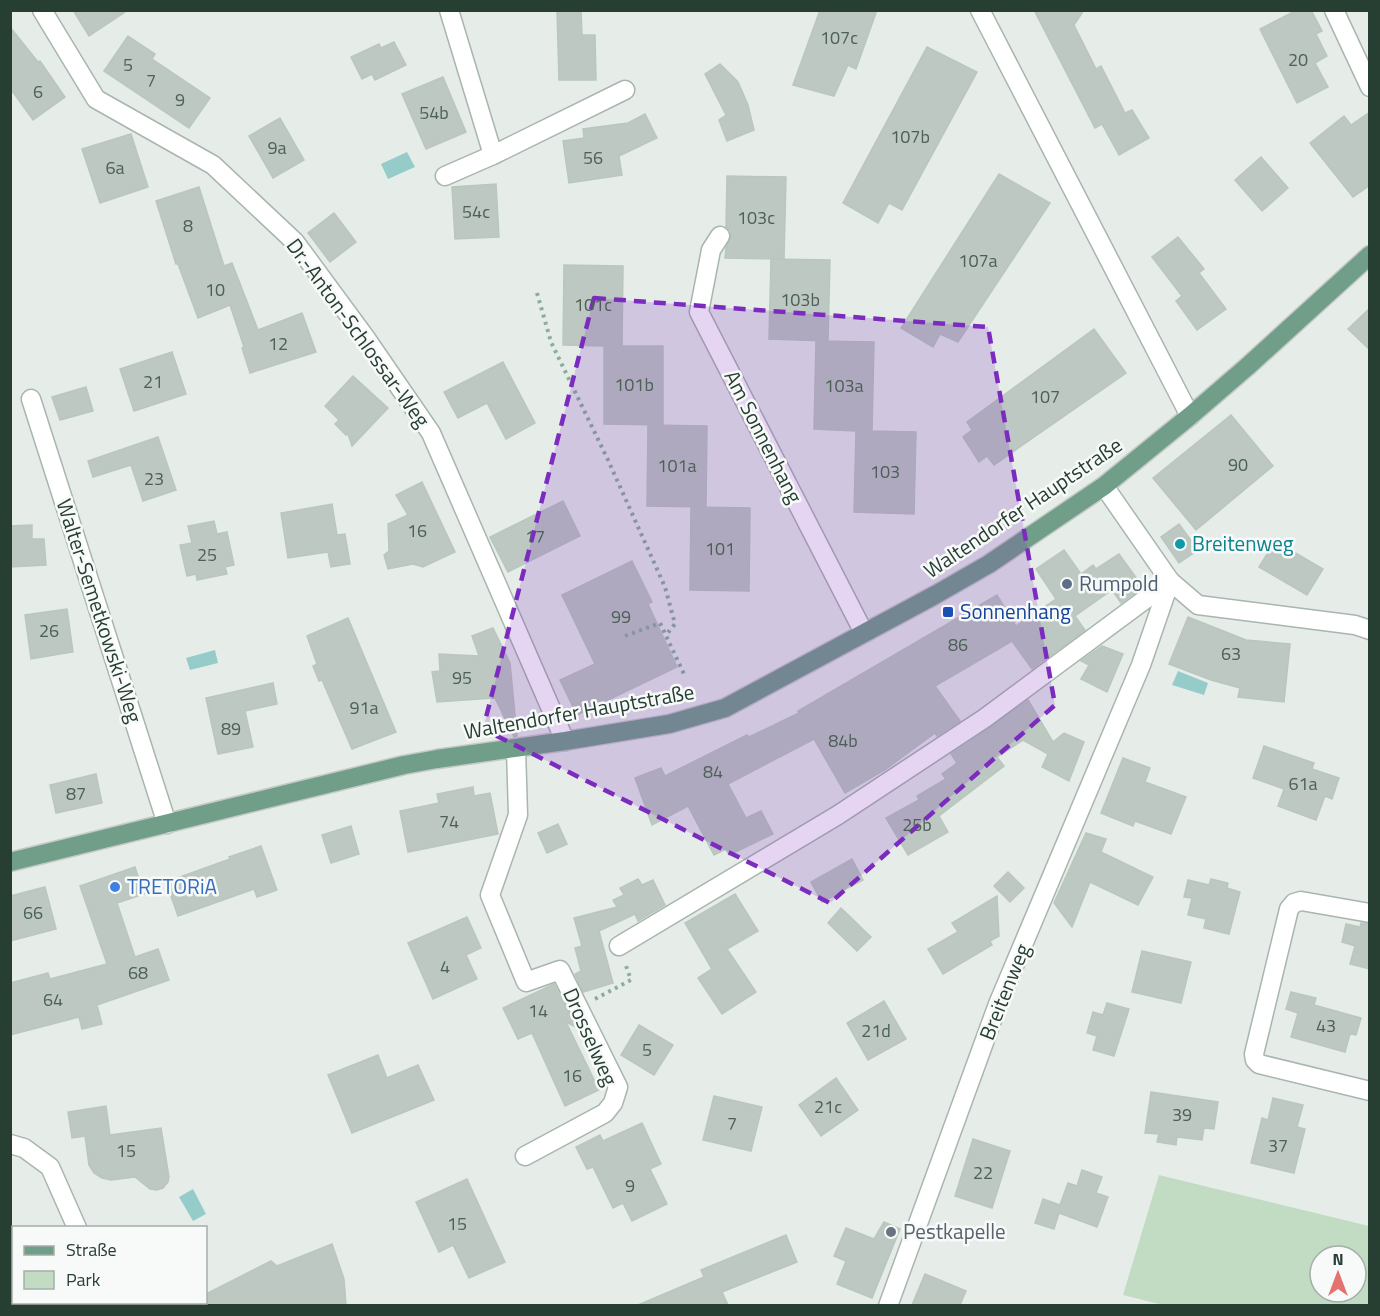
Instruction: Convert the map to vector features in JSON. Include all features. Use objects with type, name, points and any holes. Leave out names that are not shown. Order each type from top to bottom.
[{"type":"main road","name":"Waltendorfer Hauptstraße","points":[[10,862],[404,765],[669,724],[725,708],[988,564],[1104,486],[1248,366],[1370,255]]},
{"type":"street","name":"Dr.-Anton-Schlossar-Weg","points":[[42,10],[96,99],[213,165],[295,242],[365,338],[431,433],[565,741]]},
{"type":"street","points":[[449,10],[493,155]]},
{"type":"street","points":[[980,10],[1190,416]]},
{"type":"street","points":[[1334,10],[1370,87]]},
{"type":"street","points":[[445,176],[625,90]]},
{"type":"street","name":"Am Sonnenhang","points":[[720,236],[711,250],[699,312],[864,633]]},
{"type":"street","name":"Walter-Semetkowski-Weg","points":[[31,399],[167,824]]},
{"type":"street","points":[[1104,486],[1170,581],[1198,605],[1354,625],[1370,630]]},
{"type":"street","points":[[619,946],[848,809],[985,718],[1170,581]]},
{"type":"street","name":"Breitenweg","points":[[888,1305],[998,1004],[1141,665],[1170,581]]},
{"type":"street","name":"Drosselweg","points":[[516,749],[518,815],[490,895],[526,982],[560,970],[618,1087],[613,1103],[605,1113],[525,1156]]},
{"type":"street","points":[[1370,913],[1300,902],[1294,903],[1289,909],[1254,1054],[1259,1064],[1370,1091]]},
{"type":"street","points":[[17,1146],[51,1167],[77,1226]]},
{"type":"path","points":[[537,293],[551,342],[608,460],[665,587],[675,624],[666,635]]},
{"type":"path","points":[[625,636],[660,623],[684,674]]},
{"type":"path","points":[[578,1007],[631,980],[619,946]]},
{"type":"highlighted area","points":[[594,298],[988,327],[1055,705],[830,903],[483,729]]},
{"type":"green space","points":[[1159,1175],[1369,1226],[1369,1305],[1167,1306],[1123,1295]]},
{"type":"water","points":[[407,152],[415,167],[388,179],[381,164]]},
{"type":"water","points":[[215,650],[218,663],[190,670],[186,658]]},
{"type":"water","points":[[1178,671],[1208,683],[1204,695],[1172,685]]},
{"type":"water","points":[[193,1189],[206,1214],[193,1221],[179,1197]]},
{"type":"building","points":[[73,10],[128,10],[89,36]]},
{"type":"building","points":[[581,10],[582,35],[595,35],[596,80],[559,80],[557,11]]},
{"type":"building","points":[[820,10],[877,10],[856,69],[848,65],[834,96],[793,85]]},
{"type":"building","points":[[1034,10],[1084,10],[1074,25],[1096,69],[1101,66],[1125,113],[1132,110],[1149,138],[1119,155],[1102,124],[1095,128]]},
{"type":"building","points":[[1297,10],[1311,10],[1322,31],[1316,34],[1327,56],[1315,63],[1328,87],[1297,103],[1260,29]]},
{"type":"building","points":[[10,27],[38,62],[40,61],[65,97],[33,120],[10,88]]},
{"type":"building","points":[[128,36],[155,54],[152,59],[210,98],[189,128],[104,71]]},
{"type":"building","points":[[394,42],[406,65],[375,80],[372,74],[362,79],[351,57],[379,44],[381,48]]},
{"type":"building","points":[[927,47],[977,72],[902,210],[889,203],[878,223],[843,203]]},
{"type":"building","points":[[720,64],[738,82],[748,105],[754,130],[727,141],[719,120],[726,115],[705,74]]},
{"type":"building","points":[[443,77],[466,132],[426,149],[402,94]]},
{"type":"building","points":[[1370,112],[1370,185],[1353,197],[1310,143],[1344,116],[1351,125]]},
{"type":"building","points":[[645,114],[657,138],[619,156],[622,175],[569,183],[563,141],[584,138],[583,129],[628,123]]},
{"type":"building","points":[[280,118],[304,160],[273,178],[249,136]]},
{"type":"building","points":[[131,134],[148,187],[100,203],[82,149]]},
{"type":"building","points":[[1261,157],[1288,188],[1262,211],[1235,180]]},
{"type":"building","points":[[999,174],[1050,203],[958,342],[940,334],[933,347],[901,328]]},
{"type":"building","points":[[727,176],[786,177],[784,259],[725,258],[731,236],[730,230],[726,227]]},
{"type":"building","points":[[496,184],[499,237],[455,239],[452,187]]},
{"type":"building","points":[[199,187],[224,266],[232,263],[258,330],[302,313],[316,352],[250,373],[230,305],[198,318],[178,264],[176,264],[156,201]]},
{"type":"building","points":[[334,213],[356,242],[330,262],[308,233]]},
{"type":"building","points":[[1178,237],[1204,269],[1199,273],[1226,309],[1197,330],[1176,301],[1182,296],[1152,257]]},
{"type":"building","points":[[771,259],[830,260],[828,341],[769,339]]},
{"type":"building","points":[[564,265],[623,266],[622,346],[663,346],[663,425],[604,424],[604,346],[563,345]]},
{"type":"building","points":[[1370,308],[1370,350],[1348,329]]},
{"type":"building","points":[[1094,329],[1126,373],[994,465],[987,456],[979,462],[963,437],[972,430],[967,422]]},
{"type":"building","points":[[816,341],[874,342],[872,431],[916,432],[914,514],[854,512],[856,431],[814,429]]},
{"type":"building","points":[[172,352],[186,394],[134,411],[120,369]]},
{"type":"building","points":[[503,362],[535,423],[506,439],[487,403],[458,418],[444,392]]},
{"type":"building","points":[[353,376],[388,408],[352,446],[348,434],[346,435],[335,424],[339,420],[325,406]]},
{"type":"building","points":[[86,387],[93,411],[60,420],[52,397]]},
{"type":"building","points":[[1231,415],[1273,466],[1196,530],[1153,478]]},
{"type":"building","points":[[648,425],[707,426],[706,507],[647,506]]},
{"type":"building","points":[[158,437],[176,490],[143,501],[131,465],[93,477],[88,461]]},
{"type":"building","points":[[422,482],[455,552],[423,567],[413,564],[388,569],[384,555],[389,551],[388,524],[408,515],[396,495]]},
{"type":"building","points":[[563,501],[580,536],[508,572],[490,537]]},
{"type":"building","points":[[332,504],[337,535],[345,534],[350,564],[331,567],[328,552],[288,558],[281,513]]},
{"type":"building","points":[[691,507],[750,508],[749,591],[690,590]]},
{"type":"building","points":[[214,521],[217,534],[227,532],[234,565],[225,567],[227,574],[197,580],[196,574],[187,576],[180,545],[192,543],[188,526]]},
{"type":"building","name":"Breitenweg","points":[[1179,524],[1198,550],[1179,563],[1161,537]]},
{"type":"building","points":[[32,525],[32,539],[44,539],[46,565],[10,567],[10,526]]},
{"type":"building","points":[[1275,541],[1323,569],[1307,595],[1259,567]]},
{"type":"building","points":[[1064,550],[1081,574],[1093,565],[1096,569],[1119,554],[1143,587],[1121,603],[1112,590],[1075,616],[1085,630],[1032,669],[1012,641],[935,686],[960,721],[937,736],[935,733],[886,769],[845,793],[814,739],[728,784],[746,818],[761,811],[773,834],[729,855],[726,849],[714,855],[688,806],[652,825],[635,778],[661,768],[665,776],[747,735],[749,737],[799,713],[798,711],[997,595],[1016,626],[1056,599],[1036,569]]},
{"type":"building","points":[[632,561],[652,602],[648,604],[677,667],[577,715],[560,680],[595,664],[562,595]]},
{"type":"building","points":[[67,609],[73,652],[31,659],[25,615]]},
{"type":"building","points":[[1188,617],[1246,640],[1290,644],[1284,702],[1238,697],[1240,688],[1169,664]]},
{"type":"building","points":[[348,618],[396,732],[352,749],[322,680],[319,681],[313,666],[317,664],[307,636]]},
{"type":"building","points":[[493,628],[510,663],[517,736],[514,737],[495,698],[437,702],[432,672],[440,671],[439,654],[479,656],[472,636]]},
{"type":"building","points":[[1102,646],[1123,654],[1107,692],[1081,679],[1089,665],[1081,661]]},
{"type":"building","points":[[273,683],[277,704],[245,711],[253,747],[218,754],[206,698]]},
{"type":"building","points":[[1028,700],[1053,742],[1064,733],[1084,742],[1069,781],[1042,767],[1048,754],[1023,740],[997,757],[1004,766],[939,816],[948,832],[908,855],[886,818],[919,800],[917,796],[946,779],[942,774],[957,763],[951,754]]},
{"type":"building","points":[[1264,746],[1314,763],[1312,769],[1339,778],[1332,799],[1325,796],[1316,820],[1278,806],[1284,789],[1253,778]]},
{"type":"building","points":[[1123,758],[1150,768],[1145,782],[1186,797],[1171,834],[1135,821],[1133,826],[1101,813]]},
{"type":"building","points":[[96,774],[102,803],[56,813],[50,785]]},
{"type":"building","points":[[473,787],[474,796],[490,793],[498,834],[408,852],[400,811],[439,803],[437,794]]},
{"type":"building","points":[[558,824],[567,844],[547,853],[538,833]]},
{"type":"building","points":[[351,826],[359,854],[331,863],[322,835]]},
{"type":"building","points":[[1086,833],[1106,839],[1101,852],[1153,877],[1138,905],[1090,882],[1072,927],[1054,903]]},
{"type":"building","points":[[261,846],[277,890],[257,897],[254,889],[178,916],[166,882]]},
{"type":"building","points":[[852,859],[863,880],[822,902],[811,882]]},
{"type":"building","points":[[135,867],[144,894],[117,903],[135,957],[158,949],[169,980],[97,1005],[102,1024],[82,1029],[79,1017],[10,1035],[10,983],[48,973],[50,979],[107,964],[80,886]]},
{"type":"building","points":[[1008,872],[1024,888],[1010,902],[994,886]]},
{"type":"building","points":[[638,879],[642,885],[653,880],[665,905],[638,921],[635,914],[599,931],[613,983],[583,992],[575,974],[581,971],[575,948],[582,946],[574,918],[617,907],[613,900],[624,895],[620,888]]},
{"type":"building","points":[[1211,879],[1228,883],[1227,888],[1240,892],[1229,934],[1204,928],[1206,919],[1188,915],[1192,898],[1184,897],[1188,880],[1209,885]]},
{"type":"building","points":[[45,887],[56,929],[10,941],[10,896]]},
{"type":"building","points":[[735,894],[758,931],[727,949],[756,992],[722,1014],[698,978],[712,969],[685,923]]},
{"type":"building","points":[[997,896],[999,936],[990,941],[992,945],[943,974],[928,949],[958,932],[952,923]]},
{"type":"building","points":[[841,908],[871,937],[857,951],[828,923]]},
{"type":"building","points":[[467,917],[481,948],[466,955],[477,979],[433,999],[408,943]]},
{"type":"building","points":[[1361,923],[1370,924],[1370,969],[1350,964],[1355,946],[1342,942],[1346,924],[1360,927]]},
{"type":"building","points":[[1142,951],[1191,962],[1181,1003],[1132,992]]},
{"type":"building","points":[[554,984],[576,1027],[566,1022],[599,1090],[565,1106],[532,1033],[518,1039],[503,1008]]},
{"type":"building","points":[[1291,992],[1316,998],[1314,1005],[1361,1018],[1356,1035],[1350,1034],[1345,1052],[1291,1037],[1298,1013],[1286,1009]]},
{"type":"building","points":[[884,1001],[906,1039],[868,1060],[847,1023]]},
{"type":"building","points":[[1107,1003],[1129,1009],[1114,1056],[1093,1050],[1097,1036],[1087,1033],[1093,1012],[1103,1015]]},
{"type":"building","points":[[639,1025],[673,1045],[654,1075],[621,1055]]},
{"type":"building","points":[[378,1055],[387,1078],[418,1065],[434,1100],[352,1133],[328,1075]]},
{"type":"building","points":[[836,1078],[858,1110],[821,1136],[799,1105]]},
{"type":"building","points":[[1151,1092],[1218,1102],[1214,1129],[1204,1128],[1202,1140],[1177,1137],[1176,1145],[1157,1142],[1159,1134],[1145,1133]]},
{"type":"building","points":[[714,1096],[762,1107],[751,1151],[703,1140]]},
{"type":"building","points":[[1273,1098],[1303,1105],[1297,1127],[1305,1129],[1294,1173],[1251,1163],[1262,1118],[1268,1120]]},
{"type":"building","points":[[106,1106],[110,1135],[161,1128],[169,1177],[163,1188],[150,1189],[135,1177],[111,1180],[94,1173],[89,1165],[85,1136],[72,1138],[68,1112]]},
{"type":"building","points":[[642,1123],[661,1164],[650,1169],[667,1204],[632,1221],[623,1203],[613,1208],[593,1167],[587,1169],[576,1147],[600,1135],[603,1141]]},
{"type":"building","points":[[973,1139],[1010,1151],[992,1208],[955,1196]]},
{"type":"building","points":[[1082,1170],[1102,1177],[1096,1193],[1108,1197],[1097,1227],[1059,1213],[1054,1229],[1035,1223],[1043,1199],[1060,1205],[1068,1183],[1077,1186]]},
{"type":"building","points":[[467,1179],[505,1262],[469,1278],[453,1245],[439,1252],[416,1202]]},
{"type":"building","points":[[884,1222],[900,1229],[872,1298],[837,1284],[846,1261],[834,1256],[846,1228],[874,1239]]},
{"type":"building","points":[[786,1235],[797,1262],[722,1292],[728,1305],[638,1305],[704,1277],[701,1270]]},
{"type":"building","points":[[332,1244],[344,1279],[346,1305],[183,1305],[207,1304],[207,1293],[271,1261],[277,1266]]},
{"type":"building","points":[[925,1274],[966,1291],[960,1305],[912,1305]]},
{"type":"place","name":"Breitenweg","points":[[1180,544]]},
{"type":"place","name":"Rumpold","points":[[1067,584]]},
{"type":"place","name":"Sonnenhang","points":[[948,612]]},
{"type":"place","name":"TRETORiA","points":[[115,887]]},
{"type":"place","name":"Pestkapelle","points":[[891,1232]]}]
